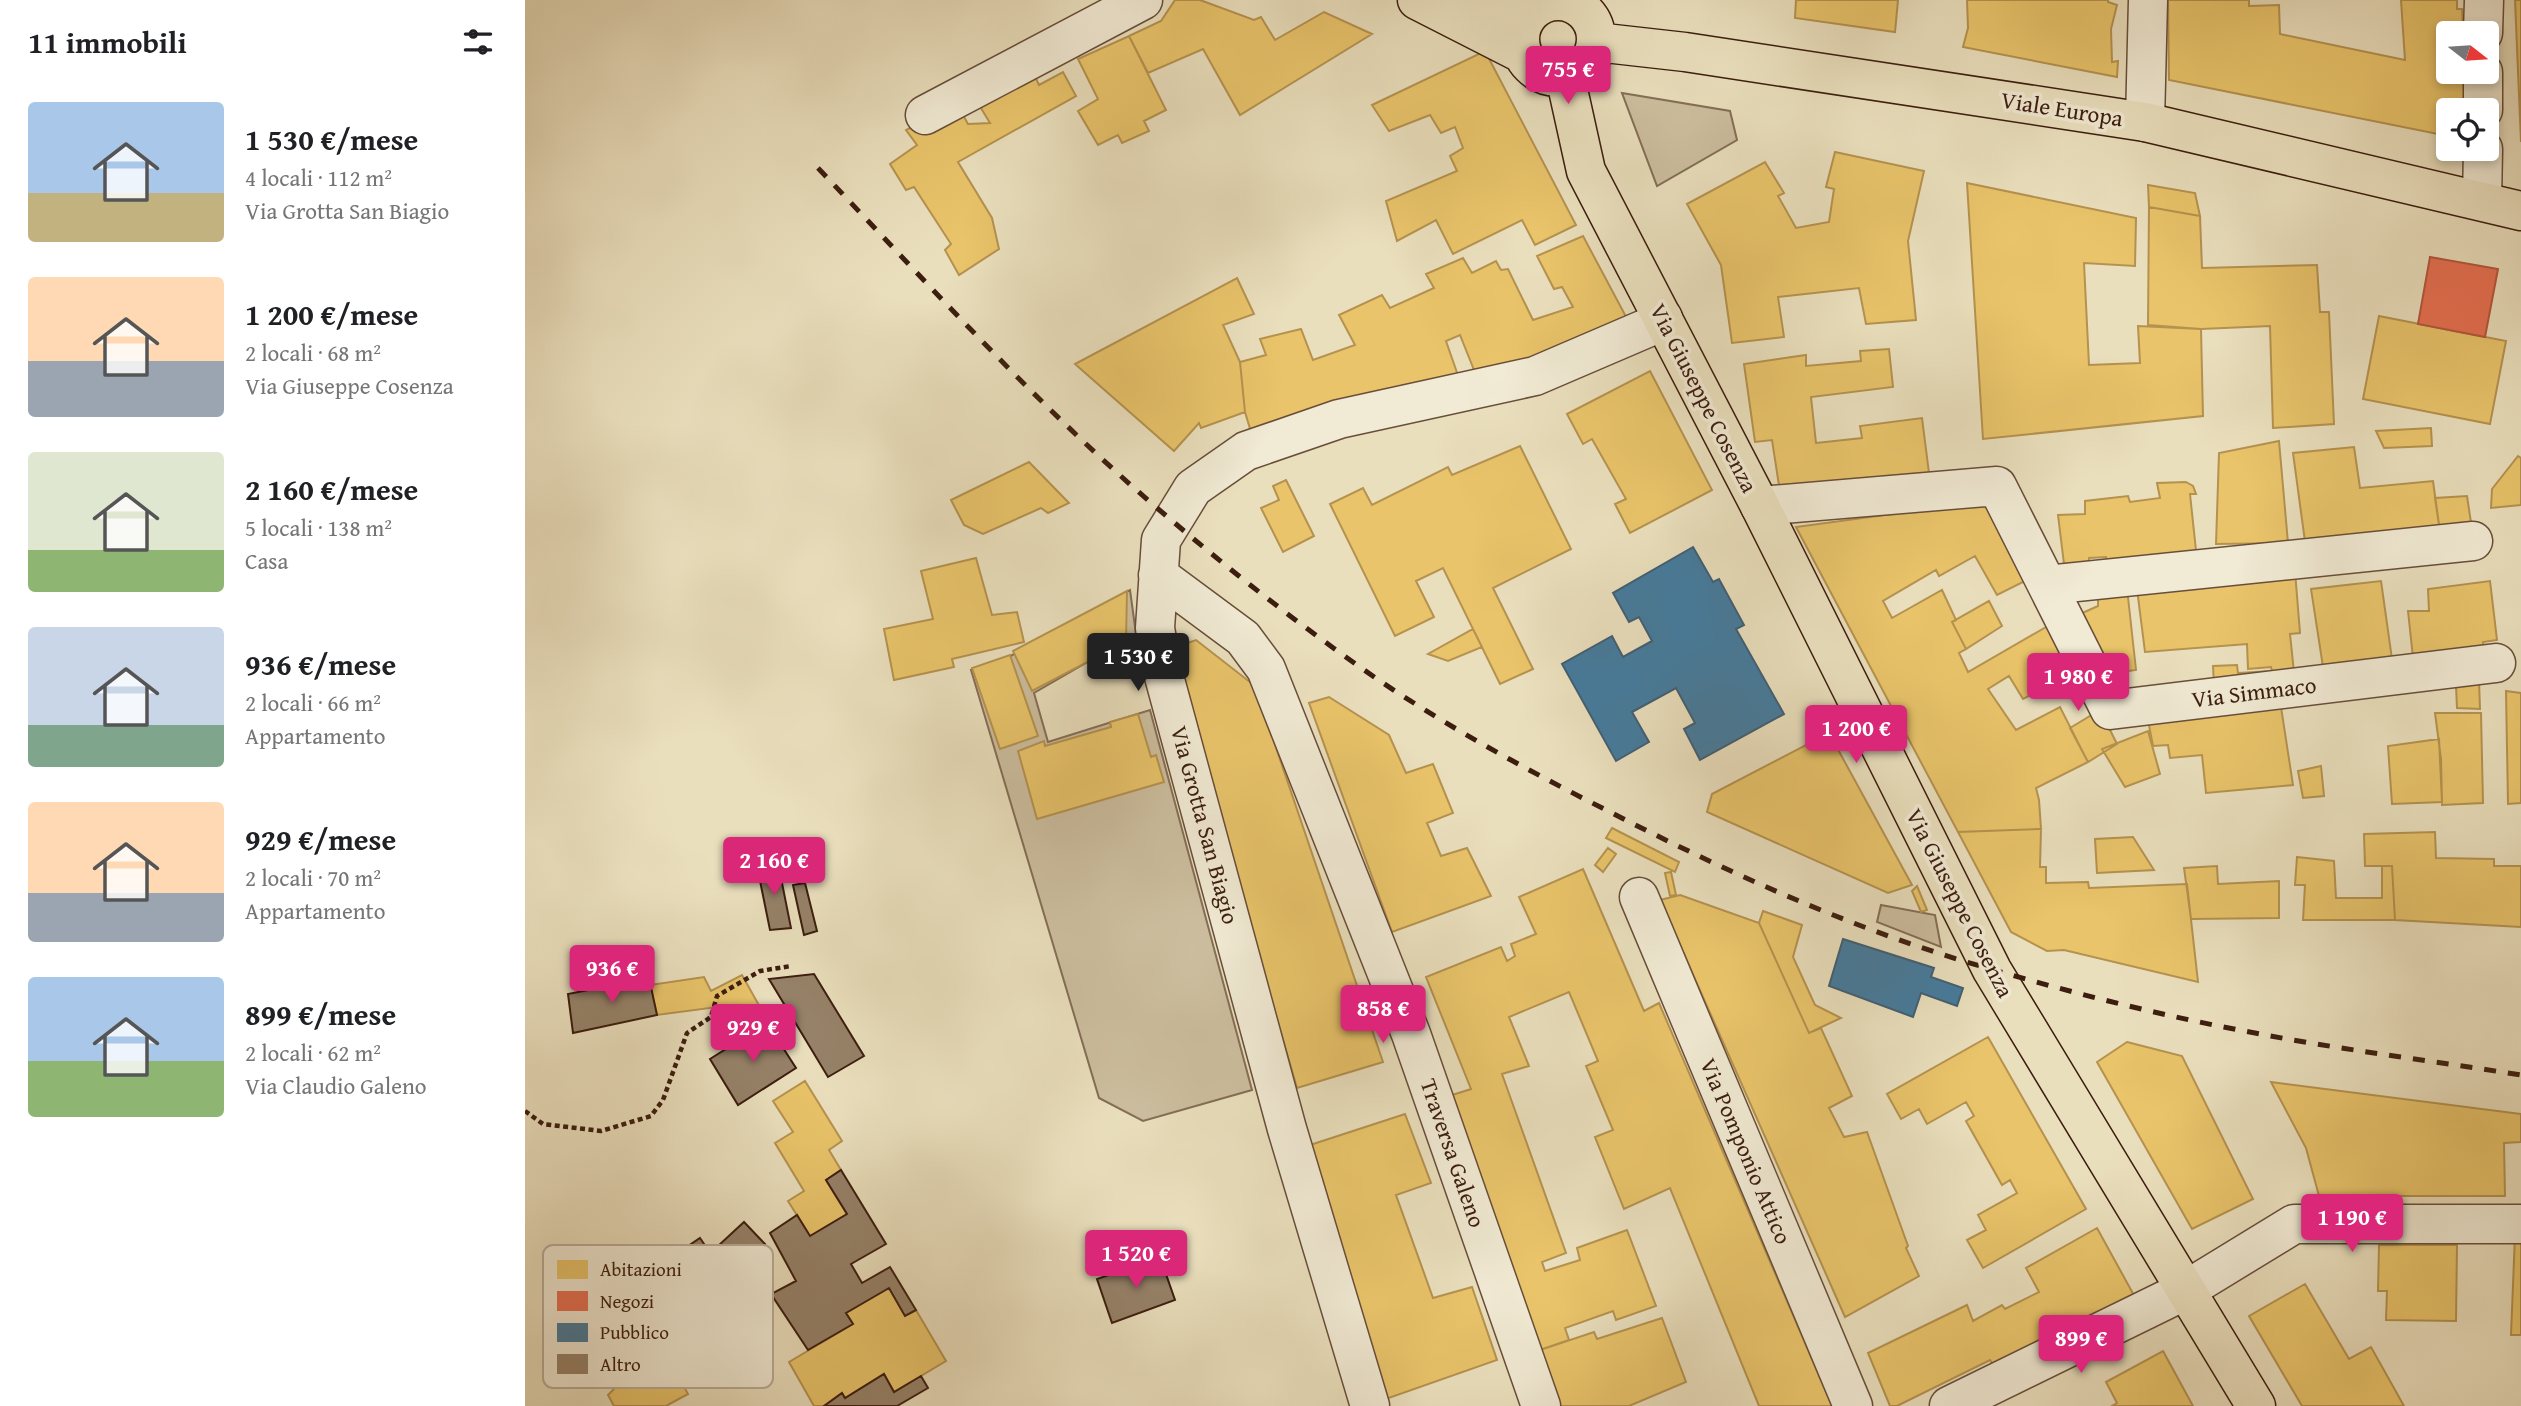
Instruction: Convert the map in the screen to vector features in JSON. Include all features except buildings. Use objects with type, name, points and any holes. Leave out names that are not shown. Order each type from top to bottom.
[{"type":"main road","points":[[1417,0],[1523,54]]},
{"type":"main road","points":[[1447,0],[1543,3],[1561,1],[1583,10],[1595,30],[1593,54],[1586,64],[1565,76],[1539,72],[1523,54],[1521,28],[1528,14],[1543,3]]},
{"type":"main road","name":"Viale Europa","points":[[1596,42],[1685,52],[2145,122],[2521,211]]},
{"type":"main road","name":"Via Giuseppe Cosenza","points":[[1565,76],[1586,171],[1759,506],[1992,970],[2256,1406]]},
{"type":"street","points":[[925,116],[1143,0]]},
{"type":"street","points":[[2145,122],[2148,0]]},
{"type":"street","points":[[2483,21],[2484,0]]},
{"type":"street","points":[[2482,201],[2483,161]]},
{"type":"street","name":"Via Grotta San Biagio","points":[[1370,1406],[1287,1129],[1163,668],[1155,628],[1161,540],[1193,488],[1246,452],[1339,419],[1535,376],[1647,328],[1663,318]]},
{"type":"street","name":"Via Simmaco","points":[[1759,506],[1997,486],[2110,710],[2495,663]]},
{"type":"street","points":[[2047,585],[2473,541]]},
{"type":"street","name":"Traversa Galeno","points":[[1158,575],[1243,638],[1266,669],[1411,1034],[1541,1406]]},
{"type":"street","name":"Via Pomponio Attico","points":[[1640,897],[1853,1406]]},
{"type":"street","points":[[1949,1406],[1990,1397],[2186,1290],[2294,1224],[2521,1224]]},
{"type":"path","points":[[525,1111],[543,1124],[601,1131],[650,1116],[663,1100],[687,1034],[711,1017],[717,996],[760,971],[791,966]]},
{"type":"shaded area","points":[[1622,93],[1730,111],[1737,140],[1657,186]]},
{"type":"shaded area","points":[[1130,590],[1136,634],[1034,693],[1048,742],[1150,710],[1252,1090],[1143,1121],[1099,1098],[971,670],[1007,658]]},
{"type":"shaded area","points":[[1881,905],[1935,915],[1941,947],[1877,922]]},
{"type":"railway","points":[[818,168],[1033,393],[1123,478],[1196,541],[1301,624],[1383,683],[1550,781],[1749,879],[1845,920],[1944,955],[2059,988],[2190,1020],[2321,1045],[2521,1075]]}]
